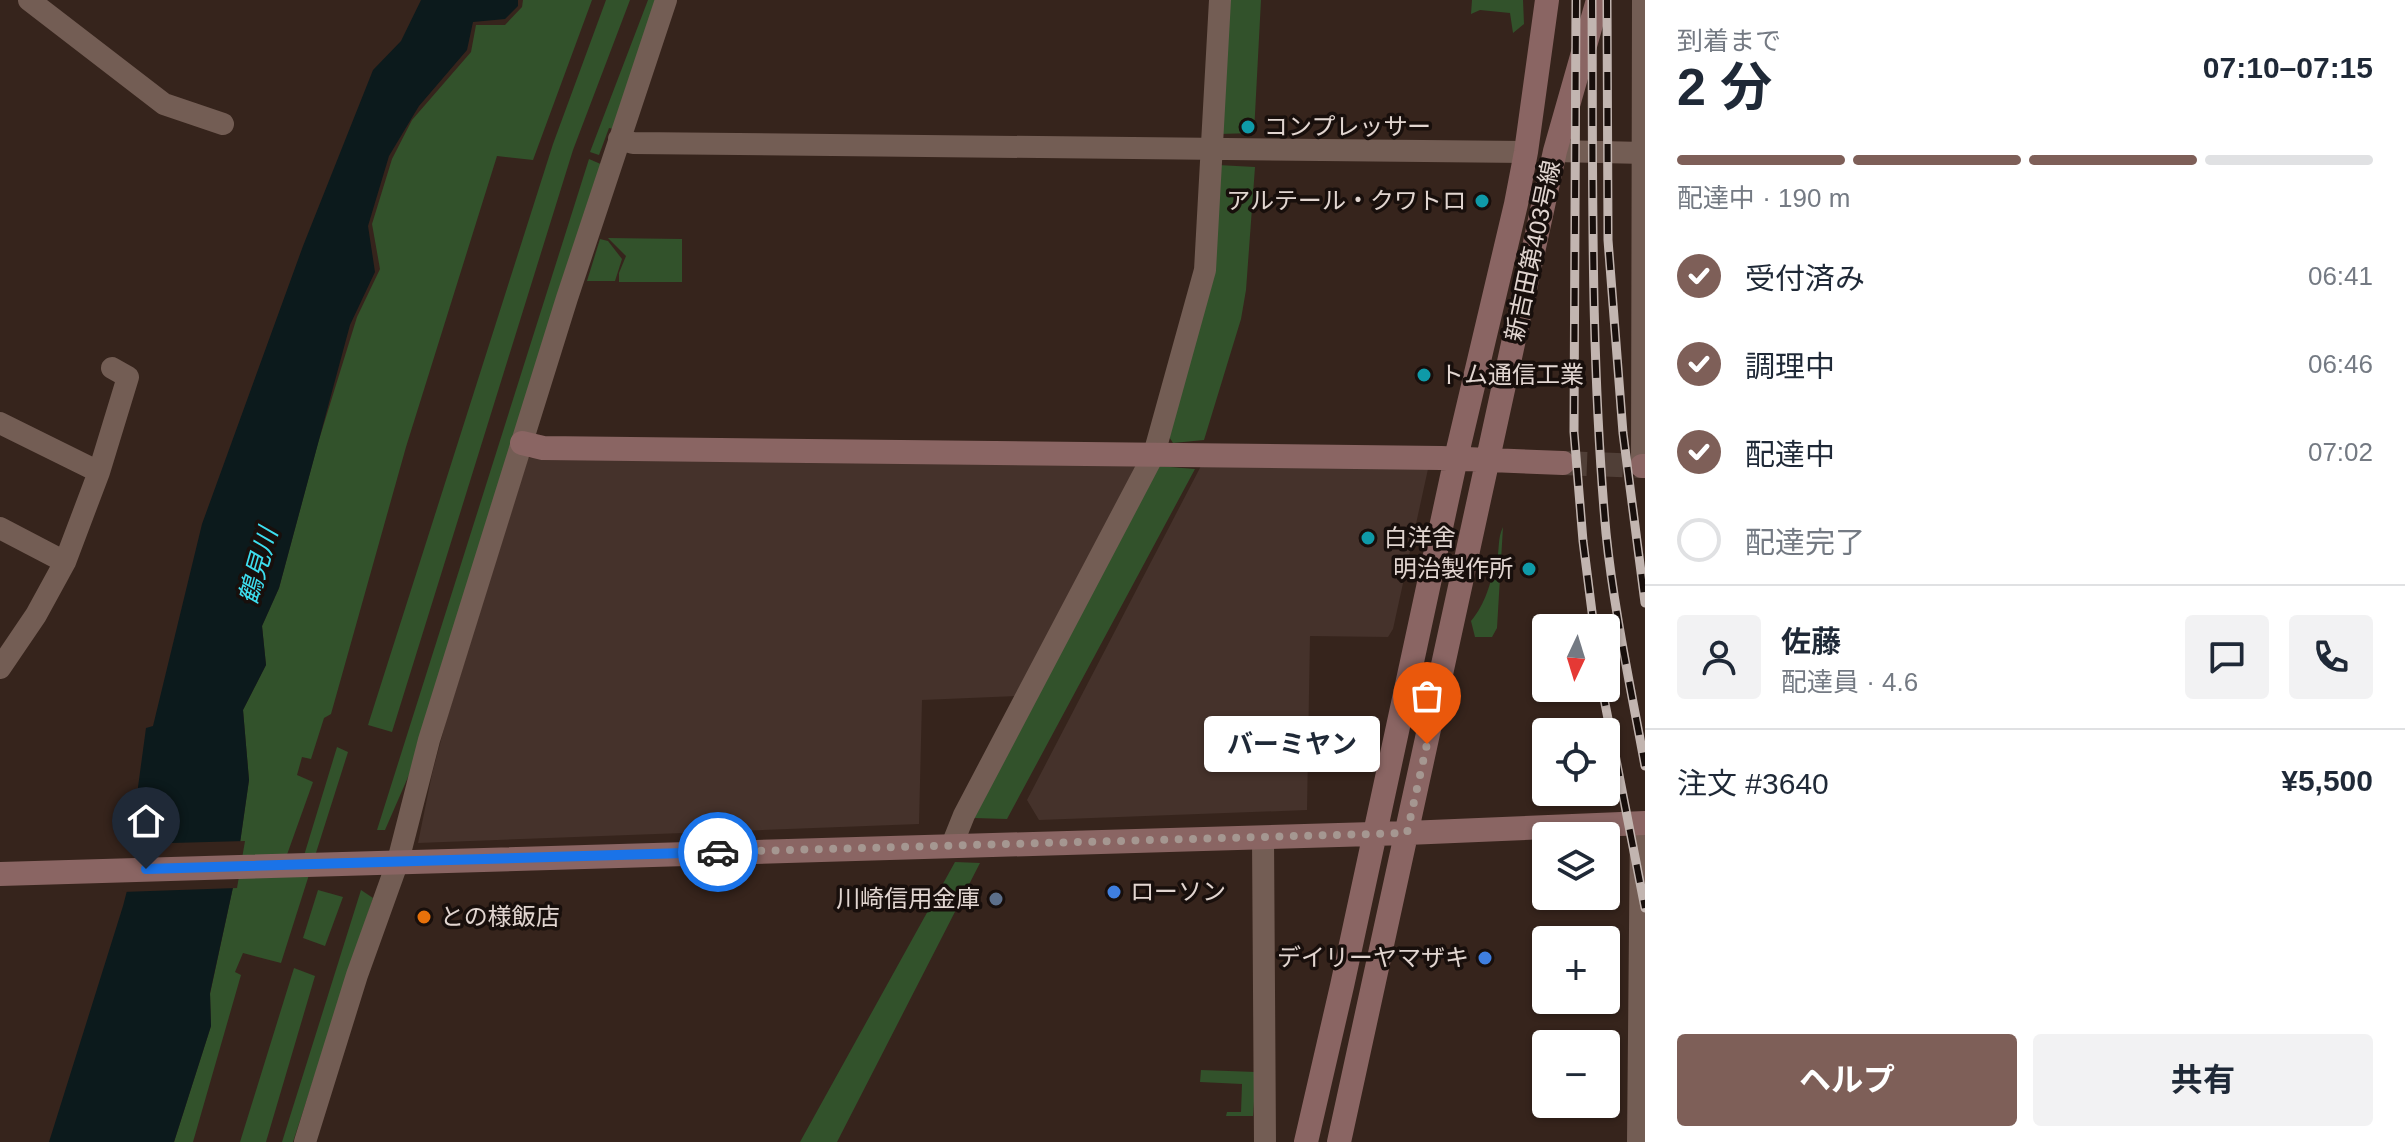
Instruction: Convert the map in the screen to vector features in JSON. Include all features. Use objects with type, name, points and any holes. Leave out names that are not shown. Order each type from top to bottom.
[{"type":"street","points":[[29,0],[164,104],[223,124]]},
{"type":"street","points":[[305,1142],[357,975],[398,861],[429,740],[666,0]]},
{"type":"street","points":[[952,845],[964,815],[1154,454],[1205,270],[1220,0]]},
{"type":"street","name":"新吉田第403号線","points":[[1306,1142],[1526,152],[1547,0]]},
{"type":"street","name":"新吉田第403号線","points":[[1339,1142],[1555,151],[1598,0]]},
{"type":"street","points":[[1643,0],[1640,398],[1644,466]]},
{"type":"street","points":[[619,139],[633,143],[1526,152]]},
{"type":"street","points":[[1555,151],[1644,153]]},
{"type":"street","points":[[0,668],[36,615],[65,562],[99,472],[128,377],[112,368]]},
{"type":"street","points":[[0,423],[99,472]]},
{"type":"street","points":[[522,443],[543,448],[1456,458],[1563,463]]},
{"type":"street","points":[[0,528],[65,562]]},
{"type":"street","points":[[0,874],[1407,833],[1643,823],[1638,1142]]},
{"type":"street","points":[[1263,837],[1265,1142]]},
{"type":"shaded area","points":[[528,458],[1138,465],[1017,696],[922,700],[919,824],[418,843],[446,721]]},
{"type":"shaded area","points":[[1202,464],[1428,469],[1393,629],[1388,637],[1310,636],[1307,810],[1039,820],[1027,800]]},
{"type":"green space","points":[[523,0],[592,0],[533,160],[497,156],[406,447],[331,714],[324,718],[311,759],[302,757],[297,775],[313,782],[279,877],[299,872],[337,747],[348,752],[281,963],[243,953],[235,972],[241,975],[193,1142],[174,1142],[211,1026],[210,994],[235,878],[249,780],[243,710],[266,665],[262,626],[279,588],[318,443],[357,317],[380,269],[372,224],[392,159],[412,120],[471,52],[476,25],[505,25],[522,7]]},
{"type":"green space","points":[[606,0],[630,0],[573,150],[392,732],[368,725],[553,144]]},
{"type":"green space","points":[[648,0],[657,0],[614,129],[609,128],[599,155],[590,152]]},
{"type":"green space","points":[[1228,0],[1261,0],[1254,133],[1219,134]]},
{"type":"green space","points":[[1472,0],[1523,0],[1524,24],[1513,33],[1510,13],[1480,10],[1471,14]]},
{"type":"green space","points":[[589,159],[603,165],[415,761],[385,830],[377,830]]},
{"type":"green space","points":[[1218,165],[1255,167],[1246,290],[1241,319],[1204,440],[1173,443],[1166,432]]},
{"type":"green space","points":[[608,238],[682,239],[682,282],[619,282],[626,256]]},
{"type":"green space","points":[[600,239],[608,241],[622,259],[615,281],[587,281]]},
{"type":"green space","points":[[1158,466],[1195,469],[1007,819],[974,818]]},
{"type":"green space","points":[[1503,527],[1497,628],[1492,637],[1475,637],[1471,621],[1489,587]]},
{"type":"green space","points":[[955,862],[980,863],[837,1142],[800,1142]]},
{"type":"green space","points":[[318,890],[343,897],[325,946],[303,938]]},
{"type":"green space","points":[[361,890],[373,898],[293,1142],[282,1142]]},
{"type":"green space","points":[[294,968],[315,976],[266,1142],[240,1142]]},
{"type":"green space","points":[[1201,1070],[1256,1072],[1253,1116],[1226,1116],[1227,1112],[1241,1112],[1242,1084],[1200,1082]]},
{"type":"water","name":"鶴見川","points":[[421,0],[518,0],[518,6],[505,19],[473,22],[467,50],[419,106],[389,156],[368,226],[375,272],[350,325],[279,588],[262,626],[266,665],[243,710],[249,780],[235,878],[210,993],[211,1026],[174,1142],[49,1142],[123,906],[142,833],[138,787],[146,728],[153,726],[202,524],[303,246],[373,70],[401,41]]},
{"type":"pier","points":[[245,841],[237,888],[122,892],[135,844]]},
{"type":"tunnel","points":[[1563,463],[1642,466]]},
{"type":"railway","points":[[1576,0],[1574,432],[1592,614]]},
{"type":"railway","points":[[1592,0],[1593,266],[1601,467],[1614,591],[1645,766]]},
{"type":"railway","points":[[1607,0],[1608,240],[1623,433],[1645,603]]},
{"type":"railway","points":[[1605,702],[1645,908]]},
{"type":"way so far","points":[[718,852],[1407,833],[1427,744]]},
{"type":"place","name":"コンプレッサー","points":[[1248,127]]},
{"type":"place","name":"アルテール・クワトロ","points":[[1482,201]]},
{"type":"place","name":"トム通信工業","points":[[1424,375]]},
{"type":"place","name":"白洋舍","points":[[1368,538]]},
{"type":"place","name":"明治製作所","points":[[1529,569]]},
{"type":"place","name":"バーミヤン","points":[[1427,744]]},
{"type":"place","name":"ローソン","points":[[1114,892]]},
{"type":"place","name":"川崎信用金庫","points":[[996,899]]},
{"type":"place","name":"との様飯店","points":[[424,917]]},
{"type":"place","name":"デイリーヤマザキ","points":[[1485,958]]},
{"type":"route","points":[[146,869],[718,852]]}]
